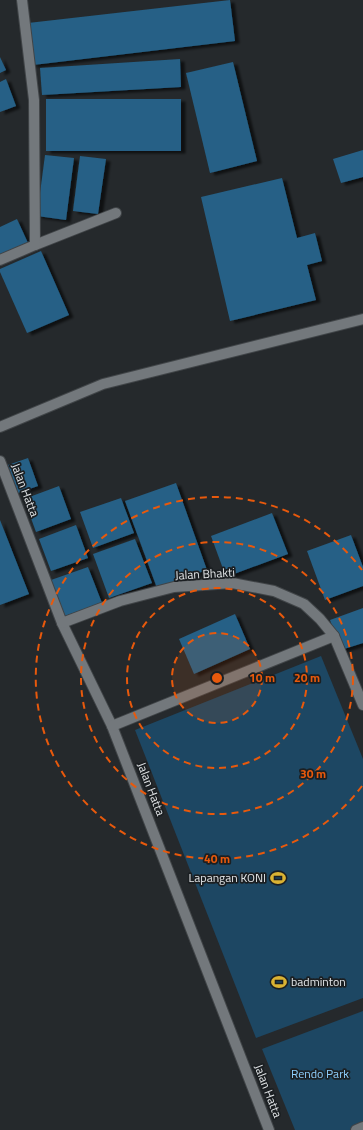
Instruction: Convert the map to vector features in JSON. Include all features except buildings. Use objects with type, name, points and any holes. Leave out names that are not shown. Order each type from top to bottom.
[{"type":"street","points":[[22,0],[34,100],[35,245]]},
{"type":"street","points":[[0,260],[116,212]]},
{"type":"street","points":[[0,427],[103,384],[363,319]]},
{"type":"street","name":"Jalan Hatta","points":[[0,461],[62,623],[112,726],[269,1130]]},
{"type":"street","name":"Jalan Bhakti","points":[[62,623],[120,601],[174,587],[232,583],[274,591],[304,604],[320,619],[334,636],[363,705]]},
{"type":"street","points":[[112,726],[334,636]]},
{"type":"street","points":[[356,1130],[363,1127]]},
{"type":"green space","name":"Lapangan KONI","points":[[321,656],[363,759],[363,998],[256,1038],[135,730]]},
{"type":"green space","name":"Rendo Park","points":[[363,1011],[363,1130],[295,1130],[262,1049]]},
{"type":"place","name":"Lapangan KONI","points":[[278,878]]},
{"type":"place","name":"badminton","points":[[279,982]]}]
